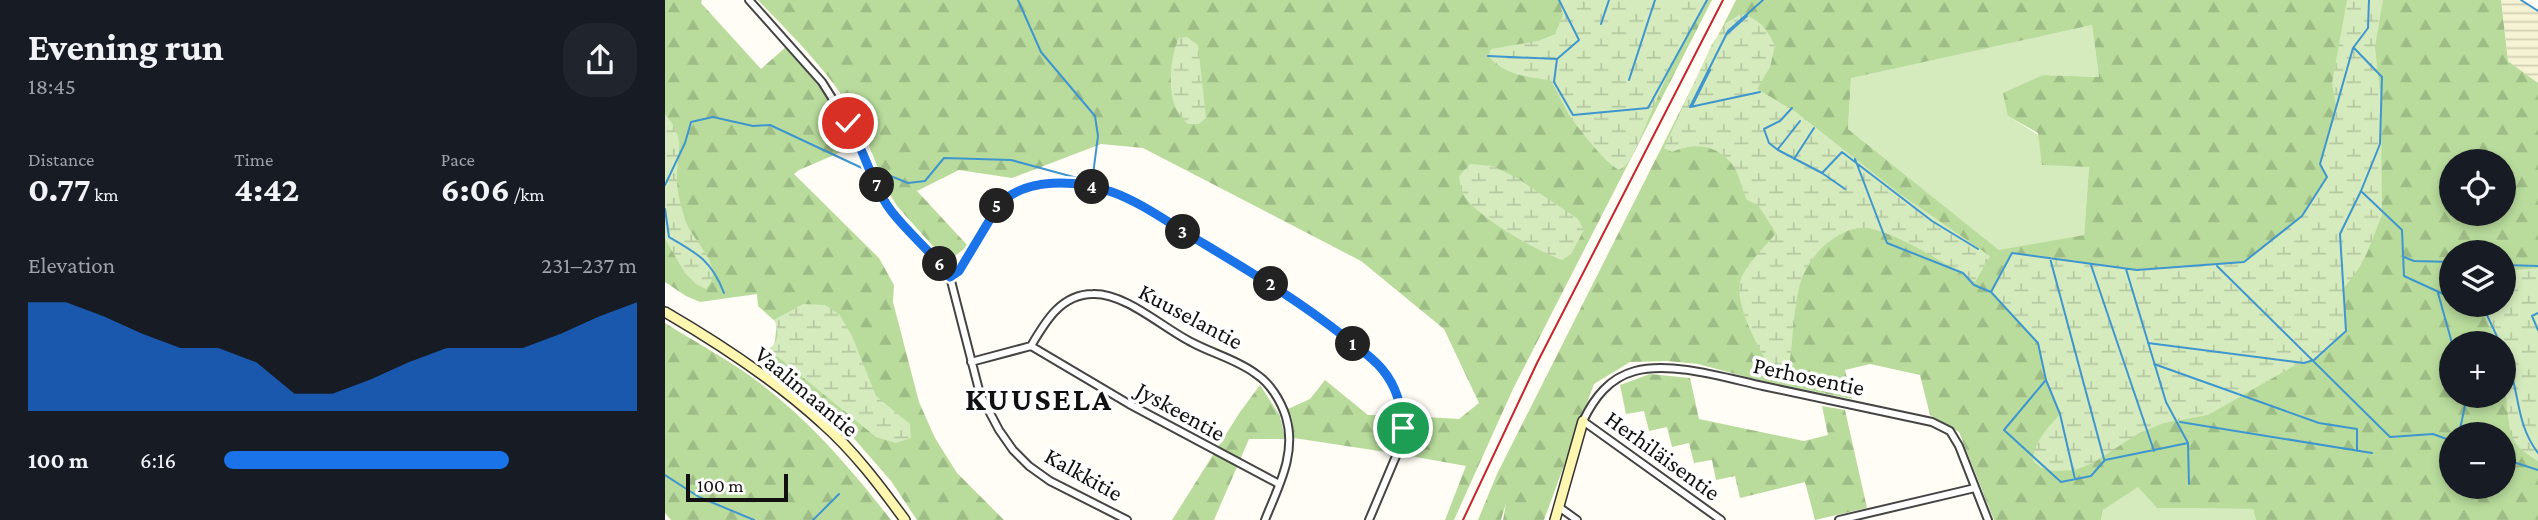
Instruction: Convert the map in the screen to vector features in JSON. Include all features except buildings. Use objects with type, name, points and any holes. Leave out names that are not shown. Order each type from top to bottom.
[{"type":"main road","name":"Vaalimaantie","points":[[665,312],[734,355],[824,424],[872,477],[905,520]]},
{"type":"main road","points":[[1555,520],[1583,421]]},
{"type":"street","name":"Kalkkitie","points":[[749,0],[822,82],[861,144],[891,211],[950,277],[980,394],[988,414],[1013,450],[1050,481],[1127,520]]},
{"type":"street","points":[[950,277],[959,271],[998,206],[1006,197],[1021,188],[1038,184],[1091,187],[1113,192],[1139,205],[1316,314],[1381,368],[1394,385],[1401,404],[1402,442],[1369,520]]},
{"type":"street","name":"Kuuselantie","points":[[1031,346],[1057,308],[1075,297],[1094,293],[1124,302],[1191,342],[1258,375],[1273,391],[1286,419],[1289,454],[1265,520]]},
{"type":"street","points":[[971,362],[1031,346]]},
{"type":"street","name":"Jyskeentie","points":[[1031,346],[1129,404],[1279,484]]},
{"type":"street","name":"Perhosentie","points":[[1583,421],[1597,395],[1614,380],[1635,371],[1657,368],[1682,370],[1932,422],[1950,432],[1955,439],[1988,520]]},
{"type":"street","name":"Herhiläisentie","points":[[1583,421],[1721,520]]},
{"type":"street","points":[[1839,520],[1975,488]]},
{"type":"street","points":[[1559,507],[1577,520]]},
{"type":"shaded area","points":[[2501,0],[2521,0],[2538,11],[2538,83],[2508,61]]},
{"type":"green space","points":[[665,0],[702,0],[701,3],[761,69],[786,47],[865,138],[832,82],[758,0],[1712,0],[1513,389],[1454,520],[1445,520],[1466,466],[1405,455],[1411,416],[1459,419],[1479,403],[1444,329],[1361,261],[1143,148],[1101,144],[1012,178],[959,170],[917,191],[968,246],[947,262],[897,206],[886,188],[867,141],[799,170],[794,174],[879,258],[894,285],[893,302],[919,402],[935,438],[957,473],[1004,520],[917,520],[891,481],[816,395],[772,365],[777,323],[758,306],[757,294],[700,302],[665,282]]},
{"type":"green space","points":[[1559,0],[1707,0],[1673,62],[1632,157],[1619,170],[1599,153],[1579,129],[1550,80],[1509,71],[1488,56],[1491,49],[1538,41],[1555,34],[1563,15]]},
{"type":"green space","points":[[1736,0],[2501,0],[2508,61],[2538,83],[2538,520],[2256,520],[2253,509],[2157,508],[2138,487],[2103,510],[2101,520],[1994,520],[1959,432],[1930,415],[1920,375],[1870,364],[1845,370],[1852,399],[1758,380],[1698,364],[1667,361],[1630,362],[1594,384],[1544,520],[1503,520],[1506,503],[1501,520],[1478,520],[1497,474]],"holes":[[[2092,25],[2099,77],[2043,75],[2003,93],[2008,116],[2038,133],[2042,165],[2089,167],[2084,235],[1999,250],[1848,129],[1851,78]]]},
{"type":"green space","points":[[2347,0],[2383,0],[2375,47],[2381,101],[2382,215],[2367,253],[2344,288],[2345,331],[2320,357],[2292,367],[2208,415],[2164,423],[2139,433],[2093,463],[2075,470],[2054,471],[2041,468],[2033,461],[2036,447],[2042,435],[2060,414],[2046,380],[2038,343],[1991,292],[2012,253],[2137,270],[2244,262],[2302,216],[2327,177],[2320,164],[2336,106],[2332,83]]},
{"type":"green space","points":[[1741,14],[1762,26],[1775,46],[1770,67],[1757,89],[1796,112],[1900,194],[1990,256],[1975,282],[1921,250],[1876,230],[1854,229],[1839,235],[1818,252],[1802,279],[1795,308],[1787,380],[1776,377],[1756,342],[1744,313],[1739,287],[1742,276],[1753,259],[1776,233],[1758,205],[1747,200],[1737,172],[1726,157],[1704,147],[1688,147],[1672,152],[1664,148],[1712,44],[1726,23]]},
{"type":"green space","points":[[2092,25],[2099,77],[2043,75],[2008,116],[2089,167],[2084,235],[2000,251],[1848,129],[1851,77]]},
{"type":"green space","points":[[1187,37],[1198,45],[1206,118],[1199,124],[1187,124],[1177,110],[1172,94],[1173,54],[1179,38]]},
{"type":"green space","points":[[665,114],[679,139],[677,185],[686,222],[713,272],[706,289],[685,273],[665,239]]},
{"type":"green space","points":[[1470,164],[1493,166],[1517,178],[1578,219],[1584,230],[1571,254],[1562,260],[1538,249],[1472,206],[1464,195],[1459,176]]},
{"type":"green space","points":[[2538,268],[2538,461],[2516,443],[2516,422],[2509,422],[2507,408],[2516,408],[2516,331],[2492,331],[2485,317],[2516,317],[2516,270]]},
{"type":"green space","points":[[803,304],[825,305],[839,314],[852,336],[876,396],[910,424],[911,438],[896,443],[876,437],[768,349],[777,337],[774,320]]},
{"type":"green space","points":[[665,323],[738,368],[797,414],[830,447],[891,520],[671,520],[665,513]]},
{"type":"green space","points":[[1650,374],[1690,378],[1699,419],[1804,441],[1828,435],[1822,406],[1845,410],[1867,508],[1815,520],[1805,482],[1740,498],[1735,476],[1716,480],[1712,460],[1694,463],[1689,443],[1672,447],[1667,427],[1649,431],[1644,411],[1626,414],[1620,385]]},
{"type":"green space","points":[[1325,380],[1368,415],[1395,415],[1392,453],[1294,438],[1288,409],[1310,399]]},
{"type":"green space","points":[[1260,385],[1280,416],[1285,439],[1249,439],[1214,520],[1172,520],[1240,412]]},
{"type":"green space","points":[[2138,486],[2157,508],[2253,509],[2256,520],[2101,520],[2103,510]]},
{"type":"waterway","points":[[883,173],[908,183],[925,181],[944,158],[1011,160],[1092,182],[1098,136],[1095,116],[1041,52],[1018,0]]},
{"type":"waterway","points":[[1488,56],[1557,59],[1579,40],[1559,0]]},
{"type":"waterway","points":[[1601,24],[1609,0]]},
{"type":"waterway","points":[[1629,80],[1655,0]]},
{"type":"waterway","points":[[1557,59],[1554,82],[1573,115],[1648,108],[1707,0]]},
{"type":"waterway","points":[[1760,92],[1690,107],[1728,31],[1763,0]]},
{"type":"waterway","points":[[1991,292],[2012,253],[2137,270],[2244,262],[2302,216],[2327,177],[2320,164],[2353,48],[2368,28],[2369,0]]},
{"type":"waterway","points":[[2521,0],[2538,11]]},
{"type":"waterway","points":[[1727,34],[1747,16]]},
{"type":"waterway","points":[[2148,343],[2304,363],[2314,360],[2346,331],[2340,234],[2380,144],[2382,77],[2354,48]]},
{"type":"waterway","points":[[1692,106],[1710,70]]},
{"type":"waterway","points":[[1792,108],[1780,121],[1764,129],[1769,143],[1845,189]]},
{"type":"waterway","points":[[665,185],[685,143],[691,122],[713,117],[753,126],[770,125],[862,168]]},
{"type":"waterway","points":[[1778,149],[1800,121]]},
{"type":"waterway","points":[[1794,159],[1814,128]]},
{"type":"waterway","points":[[1822,173],[1842,152],[1932,221],[1978,249]]},
{"type":"waterway","points":[[1855,159],[1887,243],[1963,273],[1974,285],[1991,292],[2038,343],[2046,380],[2060,414],[2075,479]]},
{"type":"waterway","points":[[2362,192],[2402,230],[2404,276],[2439,292]]},
{"type":"waterway","points":[[665,209],[669,237],[709,265],[724,293]]},
{"type":"waterway","points":[[2404,257],[2414,261],[2439,262]]},
{"type":"waterway","points":[[2050,258],[2104,459]]},
{"type":"waterway","points":[[2091,265],[2154,451]]},
{"type":"waterway","points":[[2516,265],[2538,266]]},
{"type":"waterway","points":[[2217,266],[2390,437],[2433,434],[2439,436]]},
{"type":"waterway","points":[[2126,269],[2166,402],[2188,443],[2189,484]]},
{"type":"waterway","points":[[2438,293],[2449,331]]},
{"type":"waterway","points":[[2538,313],[2532,316],[2538,330]]},
{"type":"waterway","points":[[2488,317],[2494,331]]},
{"type":"waterway","points":[[2154,364],[2319,423],[2357,429],[2357,451]]},
{"type":"waterway","points":[[2045,381],[2004,430],[2061,482],[2091,476],[2105,460],[2188,443]]},
{"type":"waterway","points":[[2516,392],[2525,429],[2538,453]]},
{"type":"waterway","points":[[2462,422],[2464,408]]},
{"type":"waterway","points":[[2180,422],[2372,453]]},
{"type":"waterway","points":[[2516,463],[2538,470]]},
{"type":"waterway","points":[[665,475],[699,497],[754,520]]},
{"type":"waterway","points":[[813,520],[839,494]]},
{"type":"railway","points":[[1463,520],[1537,363],[1723,0]]},
{"type":"district","name":"KUUSELA","points":[[1039,399]]},
{"type":"route","points":[[848,123],[861,144],[891,211],[950,277],[959,271],[998,206],[1006,197],[1021,188],[1038,184],[1060,184],[1113,192],[1289,295],[1368,356],[1394,385],[1401,404],[1403,428]]}]
